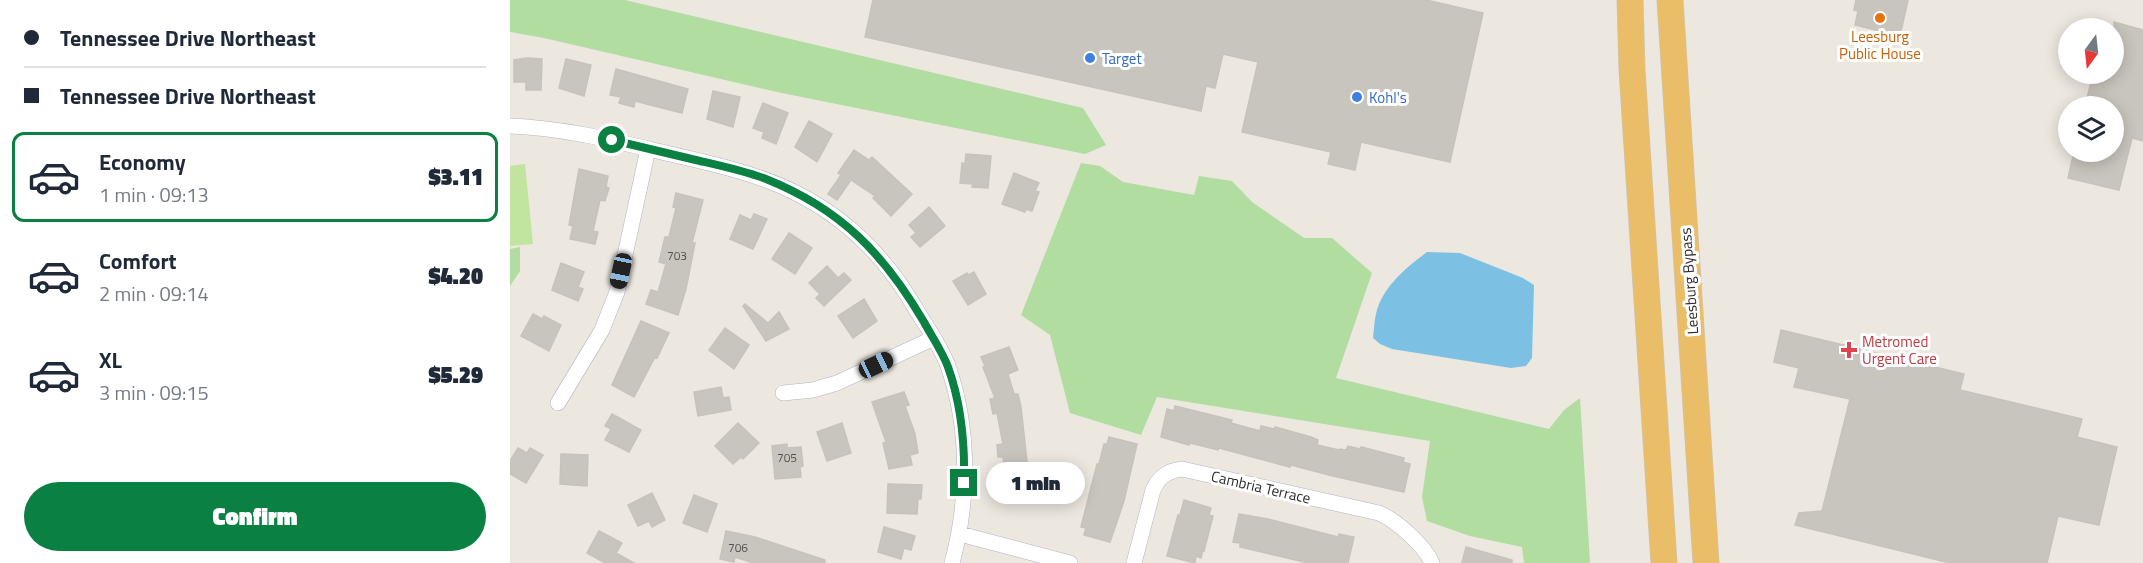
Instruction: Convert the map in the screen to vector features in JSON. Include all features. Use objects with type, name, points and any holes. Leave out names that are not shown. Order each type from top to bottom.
[{"type":"highway","points":[[1630,0],[1632,70],[1664,563]]},
{"type":"highway","name":"Leesburg Bypass","points":[[1670,0],[1706,563]]},
{"type":"street","points":[[510,126],[541,127],[575,132],[732,168],[765,179],[821,207],[871,247],[892,272],[934,338],[947,365],[957,399],[965,465],[960,534],[952,563]]},
{"type":"street","points":[[558,403],[602,330],[617,292],[648,148]]},
{"type":"street","points":[[783,393],[813,390],[837,383],[934,338]]},
{"type":"street","name":"Cambria Terrace","points":[[1134,563],[1157,481],[1173,470],[1182,469],[1379,513],[1390,518],[1424,550],[1432,563]]},
{"type":"street","points":[[960,534],[1070,563]]},
{"type":"green space","points":[[510,0],[625,0],[1083,108],[1106,145],[1085,154],[777,92],[510,32]]},
{"type":"green space","points":[[1081,163],[1100,166],[1123,182],[1194,195],[1199,176],[1232,181],[1252,202],[1304,238],[1332,238],[1372,273],[1336,378],[1549,429],[1564,410],[1580,398],[1590,563],[1524,563],[1522,547],[1470,536],[1427,521],[1422,497],[1430,441],[1157,397],[1141,435],[1070,413],[1050,335],[1021,315]]},
{"type":"green space","points":[[525,164],[533,244],[510,246],[510,166]]},
{"type":"green space","points":[[520,247],[520,271],[510,286],[510,249]]},
{"type":"water","points":[[1427,252],[1460,253],[1523,278],[1534,285],[1532,358],[1526,366],[1511,368],[1392,349],[1373,338],[1379,304],[1389,287]]},
{"type":"building","points":[[873,0],[1426,0],[1483,13],[1450,162],[1361,142],[1355,170],[1328,164],[1331,152],[1242,132],[1258,62],[1223,54],[1215,88],[1206,86],[1201,111],[865,37]]},
{"type":"building","name":"Leesburg Public House","points":[[1856,0],[1908,0],[1900,36],[1855,25],[1858,11],[1854,10]]},
{"type":"building","points":[[2124,25],[2143,30],[2143,141],[2132,138],[2119,190],[2068,178],[2072,162],[2124,162],[2124,96],[2088,96],[2090,84],[2124,84]]},
{"type":"building","points":[[542,59],[541,90],[526,90],[526,82],[514,82],[514,60]]},
{"type":"building","points":[[566,59],[591,65],[584,96],[559,88]]},
{"type":"building","points":[[616,69],[688,89],[682,113],[635,101],[634,107],[619,103],[621,97],[610,95]]},
{"type":"building","points":[[713,91],[740,97],[733,127],[707,119]]},
{"type":"building","points":[[763,103],[788,113],[776,144],[762,138],[764,132],[753,128]]},
{"type":"building","points":[[809,121],[832,134],[817,162],[795,147]]},
{"type":"building","points":[[854,150],[869,160],[872,157],[912,194],[891,216],[873,198],[875,196],[851,180],[837,200],[828,194],[841,175],[838,173]]},
{"type":"building","points":[[966,154],[991,156],[988,188],[972,187],[973,184],[960,183],[962,163],[965,164]]},
{"type":"building","points":[[579,169],[608,176],[606,187],[609,188],[605,201],[600,200],[593,231],[598,232],[595,244],[570,239],[573,226],[569,225]]},
{"type":"building","points":[[1014,173],[1039,183],[1035,191],[1039,192],[1032,211],[1026,209],[1025,212],[1002,204]]},
{"type":"building","points":[[676,193],[703,200],[692,243],[695,243],[686,289],[678,315],[646,304],[651,290],[658,292],[666,264],[659,262],[665,237],[669,237],[676,208],[673,207]]},
{"type":"building","points":[[929,207],[945,226],[920,247],[911,237],[916,233],[909,225]]},
{"type":"building","points":[[754,214],[767,219],[753,249],[730,239],[740,215],[751,220]]},
{"type":"building","points":[[789,233],[812,248],[795,274],[772,259]]},
{"type":"building","points":[[561,263],[584,272],[578,287],[583,289],[578,301],[552,290]]},
{"type":"building","points":[[827,266],[838,278],[844,273],[851,280],[824,306],[816,298],[820,294],[809,283]]},
{"type":"building","points":[[974,272],[986,294],[968,305],[953,281],[967,273],[968,275]]},
{"type":"building","points":[[864,299],[877,321],[853,338],[838,316]]},
{"type":"building","points":[[745,304],[768,323],[779,312],[789,329],[766,341],[743,306]]},
{"type":"building","points":[[533,314],[542,319],[544,316],[561,325],[549,351],[521,336]]},
{"type":"building","points":[[641,321],[669,333],[634,397],[612,385]]},
{"type":"building","points":[[725,328],[749,345],[734,369],[709,350]]},
{"type":"building","points":[[1781,330],[1964,374],[1960,390],[2082,419],[2077,437],[2117,447],[2099,525],[2058,516],[2047,563],[1950,563],[1795,525],[1799,513],[1822,511],[1850,399],[1794,387],[1799,368],[1774,362]]},
{"type":"building","points":[[1009,347],[1018,370],[1008,374],[1014,394],[1018,394],[1021,407],[1028,471],[1005,473],[1003,457],[998,457],[997,445],[1003,444],[997,413],[993,414],[990,399],[995,398],[981,357]]},
{"type":"building","points":[[721,387],[723,398],[729,397],[731,410],[698,416],[694,392]]},
{"type":"building","points":[[904,392],[909,405],[905,406],[915,434],[918,453],[910,455],[912,465],[889,469],[883,443],[886,442],[872,402]]},
{"type":"building","points":[[1175,406],[1232,420],[1231,423],[1260,431],[1261,426],[1274,429],[1275,427],[1311,437],[1318,440],[1317,445],[1339,450],[1346,450],[1348,446],[1360,449],[1361,447],[1404,458],[1403,462],[1410,464],[1404,492],[1291,465],[1290,467],[1219,448],[1218,450],[1190,443],[1189,445],[1161,437],[1167,409],[1174,411]]},
{"type":"building","points":[[612,414],[641,430],[629,452],[605,440],[611,429],[605,426]]},
{"type":"building","points":[[738,423],[759,443],[743,459],[741,457],[733,464],[715,446]]},
{"type":"building","points":[[842,423],[851,453],[827,461],[817,432]]},
{"type":"building","points":[[1109,437],[1137,444],[1124,501],[1110,542],[1084,535],[1086,528],[1081,527],[1097,464],[1099,464],[1104,444],[1107,444]]},
{"type":"building","points":[[787,444],[787,448],[801,447],[803,466],[800,467],[801,477],[775,479],[772,446]]},
{"type":"building","points":[[518,448],[527,453],[530,448],[543,455],[526,483],[510,474],[510,461]]},
{"type":"building","points":[[561,454],[588,455],[587,486],[560,484]]},
{"type":"building","points":[[888,484],[922,485],[917,514],[887,513]]},
{"type":"building","points":[[652,493],[665,520],[652,527],[649,521],[638,526],[628,505]]},
{"type":"building","points":[[694,495],[717,504],[707,532],[683,523]]},
{"type":"building","points":[[1184,500],[1211,508],[1209,515],[1213,516],[1204,551],[1201,558],[1196,556],[1195,563],[1167,556]]},
{"type":"building","points":[[1239,514],[1338,537],[1339,534],[1354,537],[1348,563],[1308,563],[1240,547],[1240,543],[1233,542]]},
{"type":"building","points":[[884,527],[915,536],[911,550],[904,548],[901,559],[878,552]]},
{"type":"building","points":[[599,531],[622,543],[616,553],[634,563],[605,563],[587,553]]},
{"type":"building","points":[[726,531],[755,537],[825,560],[825,563],[753,563],[735,557],[734,562],[720,559]]},
{"type":"building","points":[[1466,547],[1512,560],[1512,563],[1462,563]]},
{"type":"place","name":"Leesburg Public House","points":[[1880,18]]},
{"type":"place","name":"Target","points":[[1090,58]]},
{"type":"place","name":"Kohl's","points":[[1357,97]]},
{"type":"place","name":"Metromed Urgent Care","points":[[1849,350]]},
{"type":"route","points":[[612,140],[732,168],[765,179],[821,207],[871,247],[909,297],[934,338],[947,365],[957,399],[962,430],[964,483]]}]
